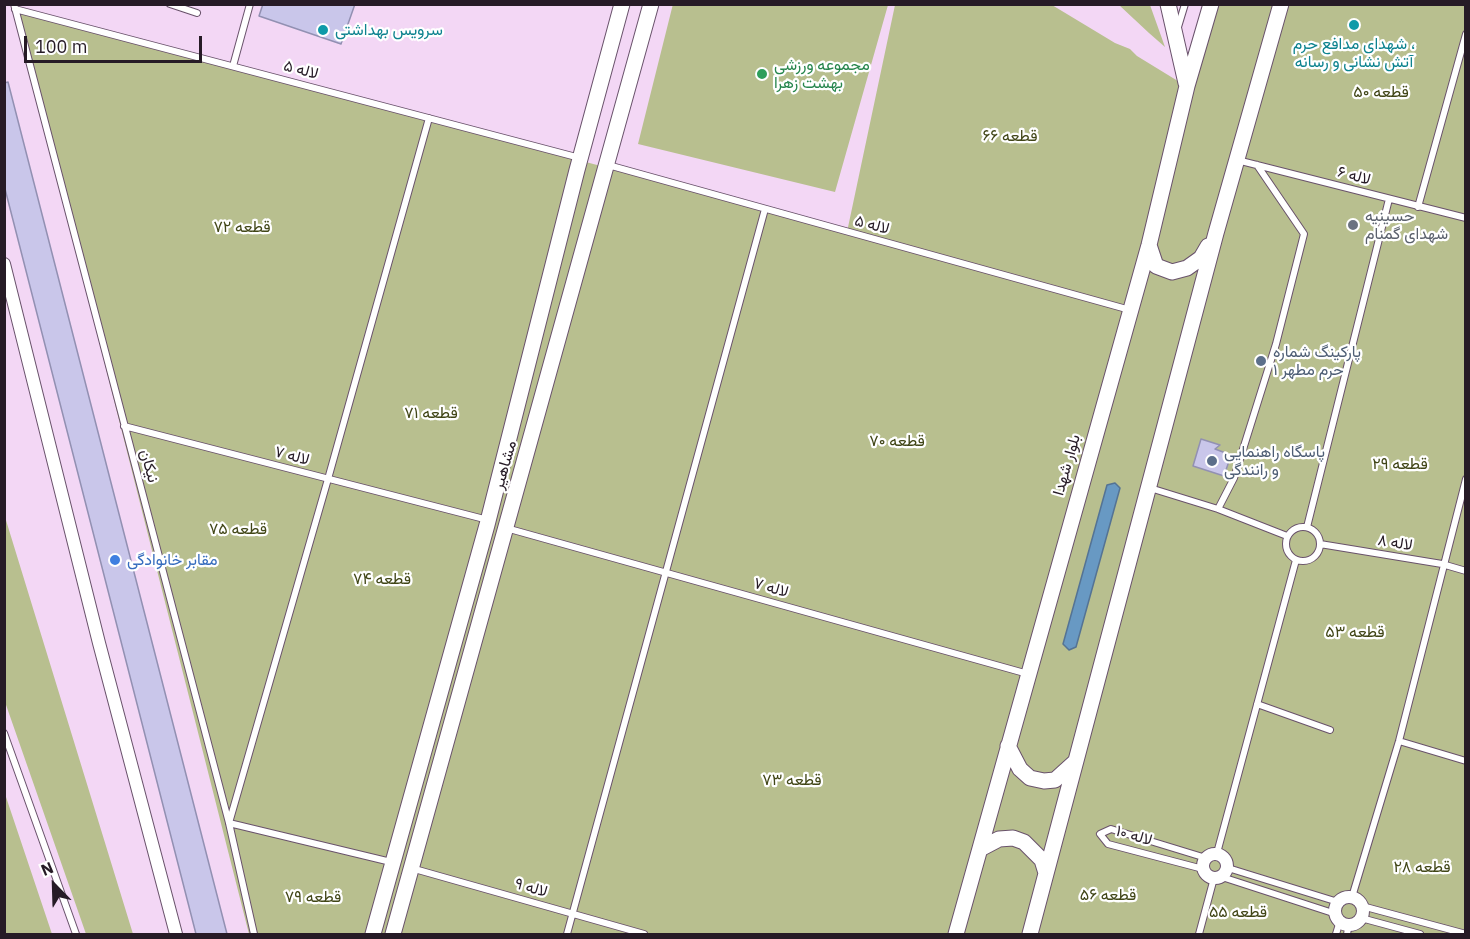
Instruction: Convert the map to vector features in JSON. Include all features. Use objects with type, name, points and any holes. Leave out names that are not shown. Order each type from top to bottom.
[{"type":"street","name":"مشاهیر","points":[[373,934],[488,520],[622,4]]},
{"type":"street","name":"مشاهیر","points":[[393,934],[651,4]]},
{"type":"street","points":[[1168,4],[1187,86]]},
{"type":"street","name":"بلوار شهدا","points":[[956,934],[1149,244],[1187,86],[1211,4]]},
{"type":"street","points":[[1030,934],[1216,233],[1281,4]]},
{"type":"street","points":[[616,28],[643,35]]},
{"type":"street","points":[[1149,244],[1156,266],[1172,272],[1187,268],[1201,258],[1216,233]]},
{"type":"street","points":[[4,264],[96,632],[176,934]]},
{"type":"street","points":[[1008,746],[1020,769],[1030,778],[1044,781],[1055,780],[1077,760]]},
{"type":"street","points":[[980,849],[999,839],[1013,838],[1024,842],[1042,860],[1046,873]]},
{"type":"street","points":[[1224,857],[1221,874],[1207,875],[1209,860],[1224,857]]},
{"type":"lane","points":[[170,4],[197,13]]},
{"type":"lane","points":[[233,66],[250,4]]},
{"type":"lane","points":[[1175,36],[1185,4]]},
{"type":"lane","name":"لاله ۵","points":[[14,7],[581,158]]},
{"type":"lane","name":"نیکان","points":[[14,7],[228,823],[254,934]]},
{"type":"lane","points":[[1418,207],[1466,34]]},
{"type":"lane","points":[[392,862],[228,823],[328,479],[429,118]]},
{"type":"lane","name":"لاله ۶","points":[[1236,160],[1466,218]]},
{"type":"lane","name":"لاله ۵","points":[[607,165],[1130,310]]},
{"type":"lane","points":[[1218,509],[1234,478],[1269,366],[1304,234],[1257,165]]},
{"type":"lane","points":[[1307,528],[1389,199]]},
{"type":"lane","points":[[567,934],[765,209]]},
{"type":"lane","name":"لاله ۷","points":[[124,426],[488,520]]},
{"type":"lane","points":[[1336,934],[1348,915],[1399,741],[1442,564],[1466,478]]},
{"type":"lane","points":[[1150,488],[1218,509],[1287,536]]},
{"type":"lane","name":"لاله ۷","points":[[506,528],[1028,674]]},
{"type":"lane","points":[[1296,528],[1307,528],[1316,534],[1320,544],[1312,559],[1296,560],[1285,547],[1287,536],[1296,528]]},
{"type":"lane","name":"لاله ۸","points":[[1320,544],[1442,564],[1466,571]]},
{"type":"lane","points":[[1209,860],[1257,704],[1296,560]]},
{"type":"lane","points":[[1257,704],[1330,730]]},
{"type":"lane","points":[[4,733],[76,934]]},
{"type":"lane","points":[[1399,741],[1466,761]]},
{"type":"lane","name":"لاله ۱۰","points":[[1111,829],[1209,860],[1108,843],[1100,834],[1111,829]]},
{"type":"lane","name":"لاله ۹","points":[[411,868],[644,934]]},
{"type":"lane","points":[[1221,874],[1348,915],[1420,934]]},
{"type":"lane","points":[[1221,874],[1348,915],[1466,934]]},
{"type":"lane","points":[[1199,934],[1221,874]]},
{"type":"green space","name":"مجموعه ورزشی بهشت زهرا","points":[[673,4],[888,5],[835,192],[638,144]]},
{"type":"green space","points":[[895,5],[1052,5],[1115,43],[1130,49],[1137,56],[1186,86],[1206,5],[1465,5],[1465,934],[249,934],[15,9],[847,232]]},
{"type":"green space","points":[[1119,5],[1150,5],[1165,47],[1149,33]]},
{"type":"green space","points":[[5,517],[133,934],[86,934],[5,702]]},
{"type":"green space","points":[[5,794],[52,934],[5,934]]},
{"type":"water","points":[[1115,483],[1120,488],[1076,647],[1069,650],[1063,644],[1107,485]]},
{"type":"building","name":"سرویس بهداشتی","points":[[263,4],[355,4],[341,44],[259,16]]},
{"type":"building","name":"مقابر خانوادگی","points":[[8,82],[227,934],[196,934],[4,185],[4,83]]},
{"type":"building","name":"پاسگاه راهنمایی و رانندگی","points":[[1201,439],[1220,445],[1215,449],[1231,455],[1224,476],[1193,466]]},
{"type":"place","name":"شهدای مدافع حرم ، آتش نشانی و رسانه","points":[[1354,25]]},
{"type":"place","name":"سرویس بهداشتی","points":[[323,30]]},
{"type":"place","name":"مجموعه ورزشی بهشت زهرا","points":[[762,74]]},
{"type":"place","name":"حسینیه شهدای گمنام","points":[[1353,225]]},
{"type":"place","name":"پارکینگ شماره ۱ حرم مطهر","points":[[1261,361]]},
{"type":"place","name":"پاسگاه راهنمایی و رانندگی","points":[[1212,461]]},
{"type":"place","name":"مقابر خانوادگی","points":[[115,560]]},
{"type":"park label","name":"قطعه ۵۰","points":[[1381,92]]},
{"type":"park label","name":"قطعه ۶۶","points":[[1010,136]]},
{"type":"park label","name":"قطعه ۷۲","points":[[242,227]]},
{"type":"park label","name":"قطعه ۷۱","points":[[431,413]]},
{"type":"park label","name":"قطعه ۷۰","points":[[897,441]]},
{"type":"park label","name":"قطعه ۲۹","points":[[1400,464]]},
{"type":"park label","name":"قطعه ۷۵","points":[[238,529]]},
{"type":"park label","name":"قطعه ۷۴","points":[[382,579]]},
{"type":"park label","name":"قطعه ۵۳","points":[[1355,632]]},
{"type":"park label","name":"قطعه ۷۳","points":[[792,780]]},
{"type":"park label","name":"قطعه ۲۸","points":[[1422,867]]},
{"type":"park label","name":"قطعه ۵۶","points":[[1108,895]]},
{"type":"park label","name":"قطعه ۷۹","points":[[313,897]]},
{"type":"park label","name":"قطعه ۵۵","points":[[1238,912]]}]
